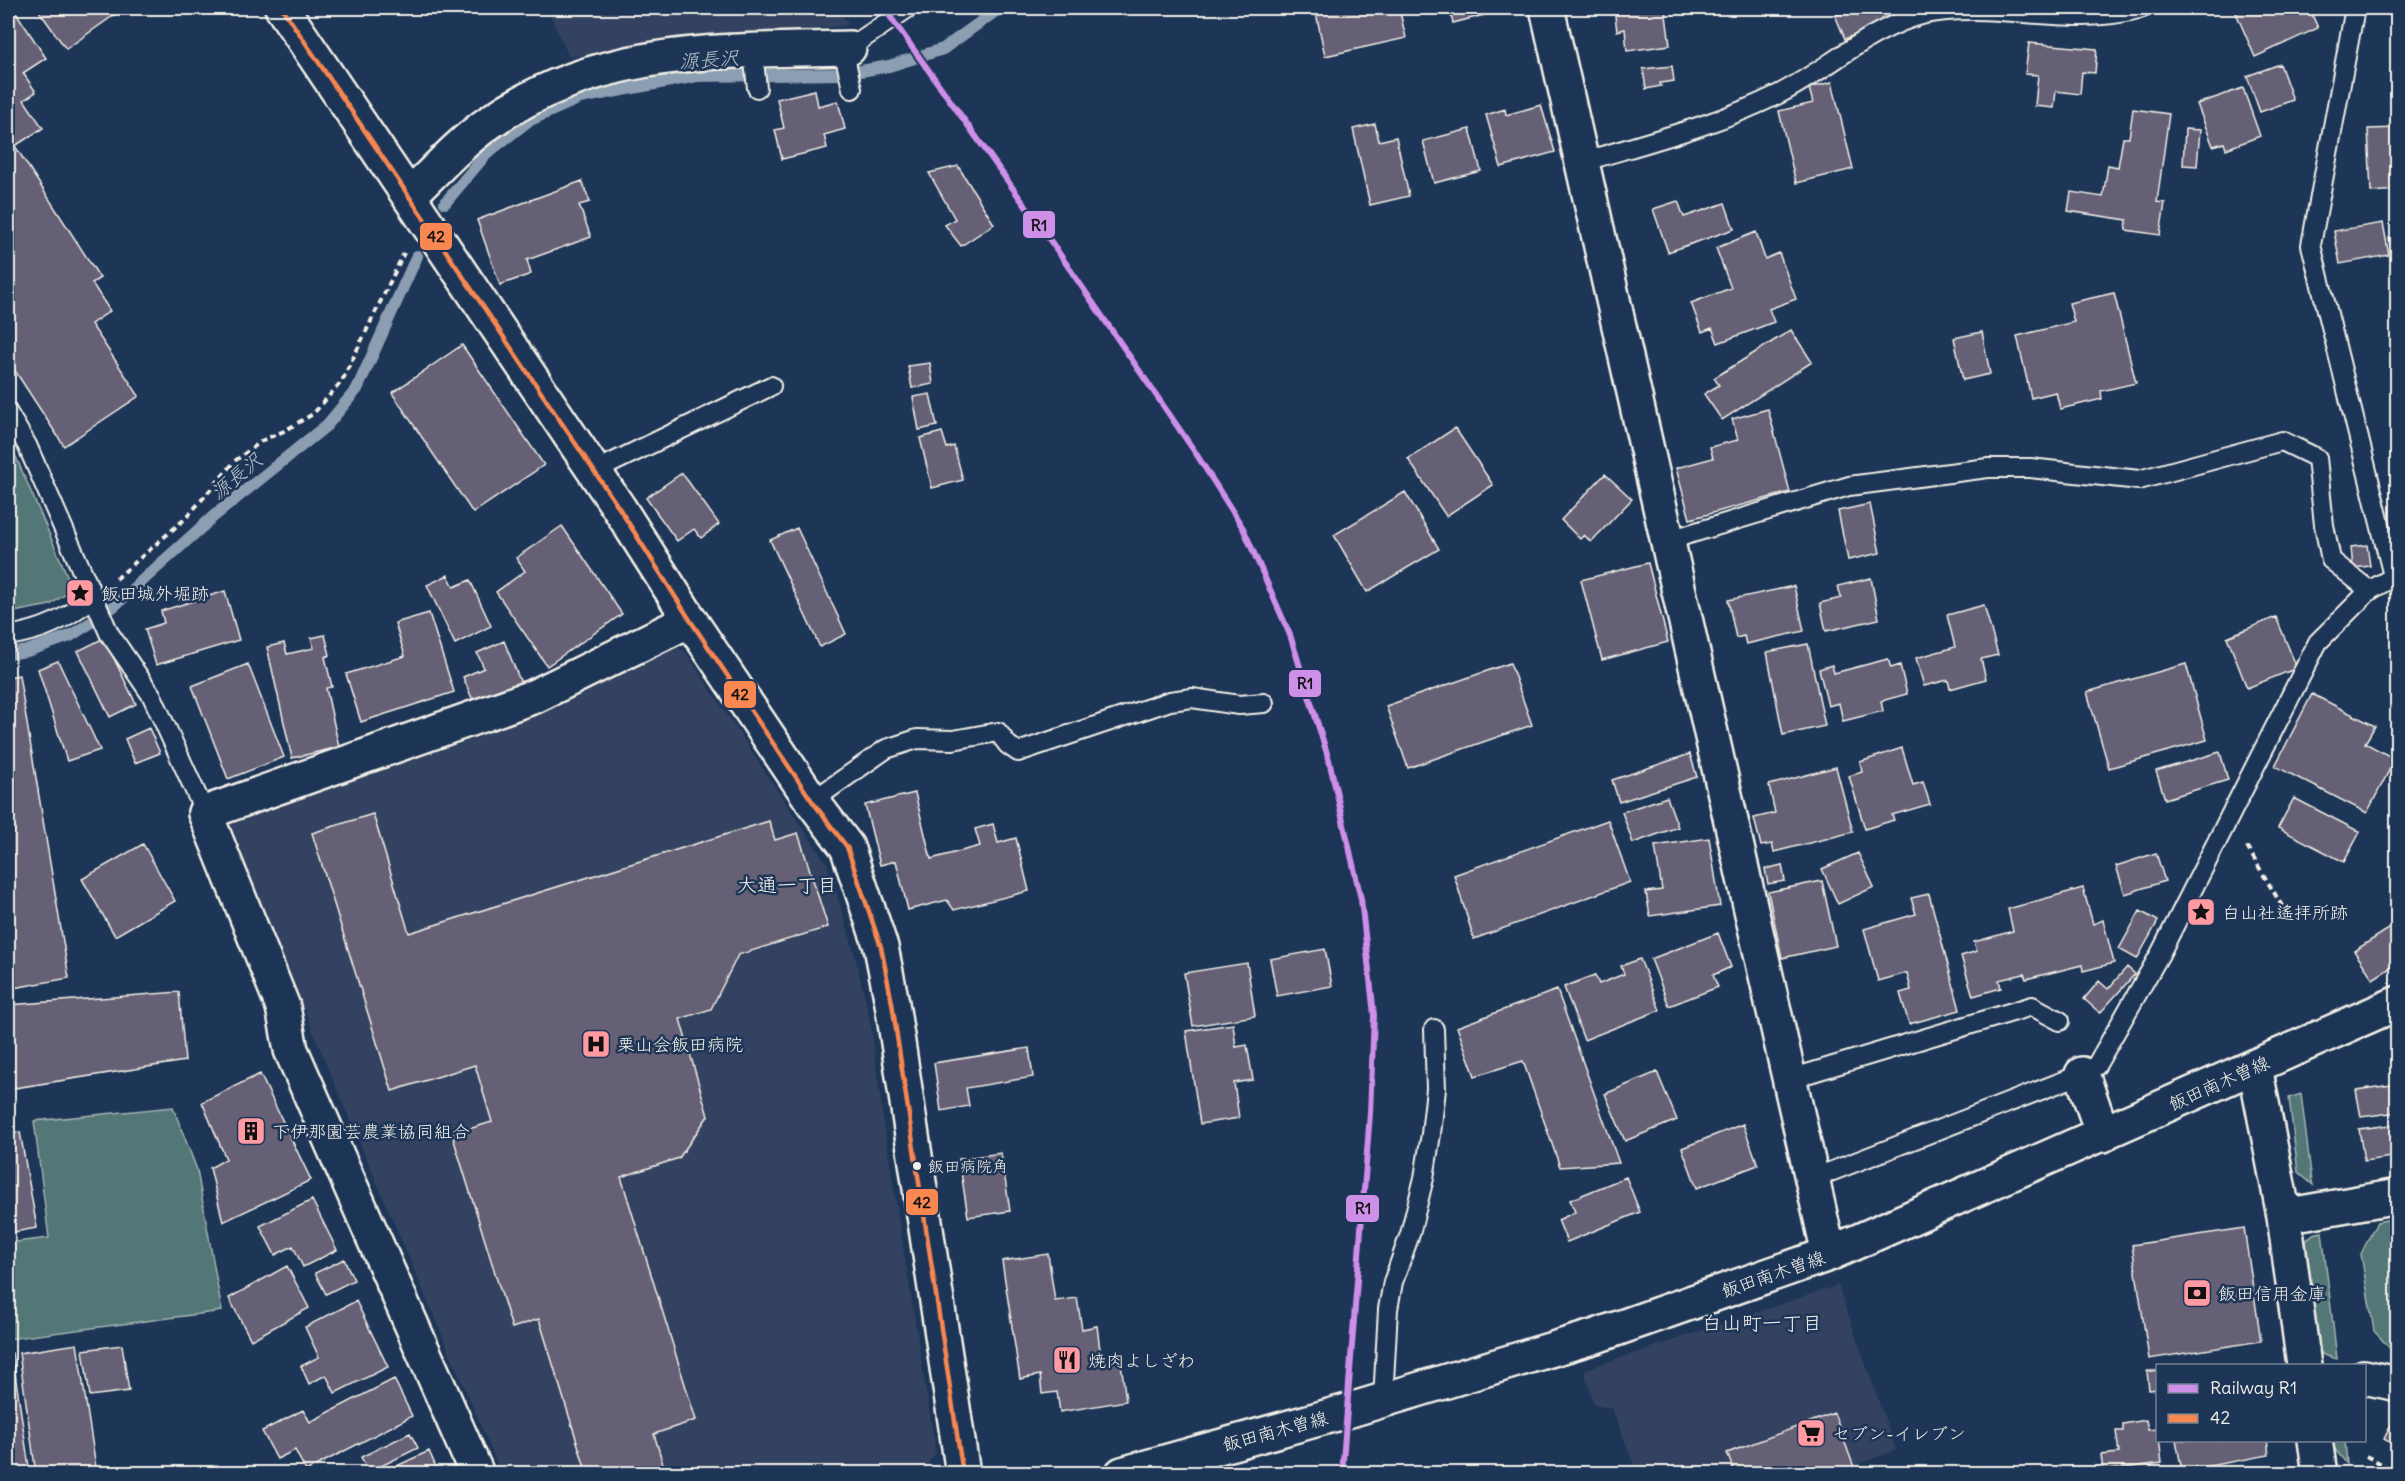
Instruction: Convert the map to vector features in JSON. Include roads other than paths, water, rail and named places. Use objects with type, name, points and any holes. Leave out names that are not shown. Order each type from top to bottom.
[{"type":"street","points":[[282,8],[595,471],[690,620],[812,801],[847,847],[881,947],[903,1071],[963,1473]]},
{"type":"street","points":[[1547,8],[1829,1254]]},
{"type":"street","points":[[409,196],[462,144],[488,123],[517,104],[556,85],[591,72],[646,60],[846,52]]},
{"type":"street","points":[[477,1473],[291,1050],[283,1007],[205,813],[535,696],[690,620]]},
{"type":"street","name":"飯田南木曽線","points":[[1122,1473],[1383,1400],[1596,1336],[1829,1254],[2397,1004]]},
{"type":"street","points":[[2254,1067],[2284,1216],[2304,1364]]},
{"type":"street","points":[[2082,1074],[2103,1135]]},
{"type":"street","points":[[2284,1216],[2397,1196]]},
{"type":"street","points":[[2366,1377],[2397,1384]]},
{"type":"street","points":[[2315,1442],[2320,1473]]},
{"type":"lane","points":[[852,89],[846,52],[908,8]]},
{"type":"lane","points":[[1581,162],[1660,139],[1740,111],[1817,73],[1842,53],[1881,30],[1926,13],[1965,9],[2018,10],[2082,16],[2105,15],[2142,8]]},
{"type":"lane","points":[[1812,1179],[2082,1074],[2096,1066],[2160,954],[2318,642],[2370,591],[2395,575],[2311,245],[2355,8]]},
{"type":"lane","points":[[755,55],[757,88]]},
{"type":"lane","points":[[595,471],[771,386]]},
{"type":"lane","points":[[8,413],[27,445],[109,633],[152,696],[205,813]]},
{"type":"lane","points":[[1666,541],[1849,486],[1989,468],[2030,468],[2139,480],[2282,441],[2318,458],[2324,525],[2331,560],[2370,591]]},
{"type":"lane","points":[[8,636],[30,632],[67,618],[94,602]]},
{"type":"lane","points":[[812,801],[886,750],[917,739],[953,740],[998,732],[1008,745],[1018,752],[1170,701],[1192,698],[1239,705],[1264,703]]},
{"type":"lane","points":[[1790,1080],[2032,1006],[2060,1022]]},
{"type":"lane","points":[[1383,1400],[1388,1309],[1393,1282],[1413,1223],[1424,1178],[1431,1134],[1436,1089],[1434,1029]]},
{"type":"waterway","name":"源長沢","points":[[445,203],[487,153],[528,121],[580,98],[697,76],[844,74],[889,66],[943,49],[1000,8]]},
{"type":"waterway","name":"源長沢","points":[[8,654],[27,651],[70,636],[92,622],[114,606],[214,516],[327,425],[357,389],[417,256]]},
{"type":"waterway","points":[[2265,1474],[2272,1473]]},
{"type":"rail line","name":"R1","points":[[884,8],[1052,243],[1195,452],[1243,528],[1290,635],[1329,760],[1361,899],[1374,1015],[1370,1113],[1342,1474]]},
{"type":"place","name":"飯田城外堀跡","points":[[80,593]]},
{"type":"place","name":"白山社遙拝所跡","points":[[2201,912]]},
{"type":"place","name":"栗山会飯田病院","points":[[596,1044]]},
{"type":"place","name":"下伊那園芸農業協同組合","points":[[251,1131]]},
{"type":"place","name":"飯田病院角","points":[[917,1166]]},
{"type":"place","name":"飯田信用金庫","points":[[2197,1293]]},
{"type":"place","name":"焼肉よしざわ","points":[[1067,1360]]},
{"type":"place","name":"セブン-イレブン","points":[[1811,1433]]},
{"type":"district","name":"大通一丁目","points":[[787,884]]},
{"type":"district","name":"白山町一丁目","points":[[1762,1322]]}]
